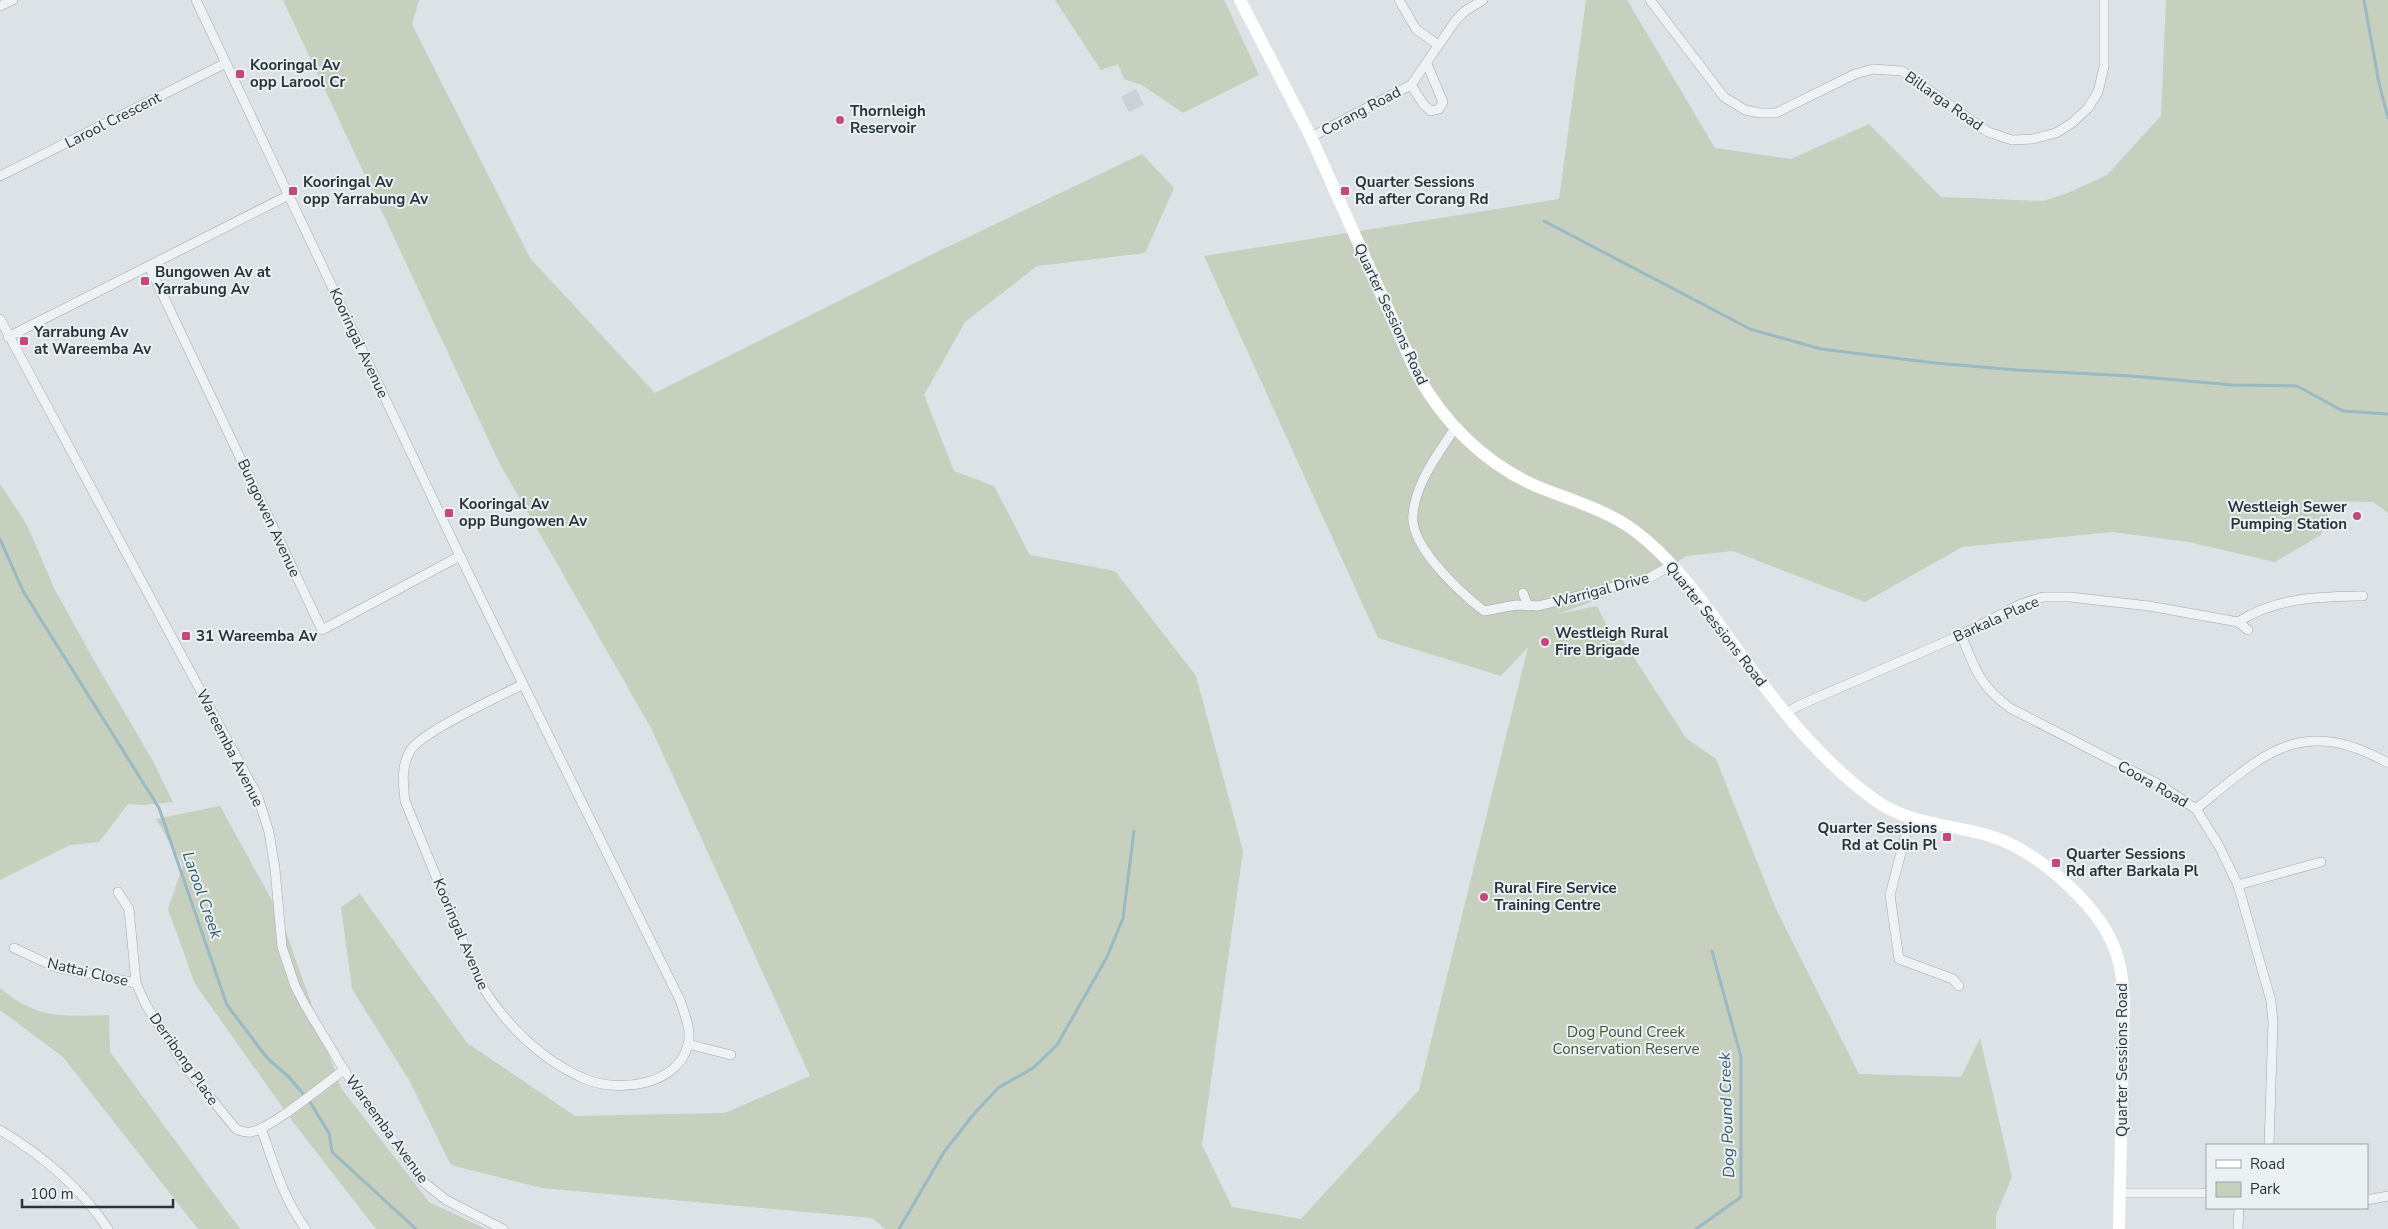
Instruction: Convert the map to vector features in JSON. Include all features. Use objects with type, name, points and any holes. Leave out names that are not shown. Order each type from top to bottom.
[{"type":"main road","name":"Quarter Sessions Road","points":[[1240,0],[1311,137],[1416,372],[1435,404],[1455,428],[1480,451],[1505,469],[1534,485],[1582,502],[1618,521],[1646,540],[1672,565],[1786,714],[1865,793],[1890,810],[1910,818],[1988,835],[2015,845],[2038,860],[2076,893],[2096,916],[2115,948],[2122,975],[2124,1000],[2119,1229]]},
{"type":"street","points":[[0,6],[12,0]]},
{"type":"street","name":"Kooringal Avenue","points":[[196,0],[460,556],[680,1000],[687,1022],[688,1044],[678,1063],[666,1075],[642,1084],[615,1086],[586,1079],[554,1062],[515,1031],[493,1005],[480,984],[405,800],[404,769],[409,752],[416,743],[523,684]]},
{"type":"street","points":[[1399,0],[1416,29],[1438,45]]},
{"type":"street","name":"Corang Road","points":[[1311,137],[1411,85],[1438,45],[1465,11],[1482,0]]},
{"type":"street","name":"Billarga Road","points":[[1650,0],[1724,97],[1745,110],[1760,113],[1776,113],[1855,74],[1873,69],[1902,71],[1988,132],[2012,140],[2033,139],[2056,133],[2072,123],[2088,108],[2098,92],[2104,67],[2104,0]]},
{"type":"street","name":"Larool Crescent","points":[[0,176],[226,63]]},
{"type":"street","name":"Corang Road","points":[[1411,85],[1424,106],[1431,111],[1439,109],[1443,102],[1426,64]]},
{"type":"street","points":[[8,337],[289,195]]},
{"type":"street","name":"Bungowen Avenue","points":[[149,266],[322,630],[460,556]]},
{"type":"street","name":"Wareemba Avenue","points":[[0,319],[8,337],[258,797],[269,832],[275,869],[279,934],[286,961],[302,999],[344,1070],[421,1180],[446,1200],[503,1229]]},
{"type":"street","name":"Warrigal Drive","points":[[1455,428],[1432,462],[1417,496],[1412,516],[1419,541],[1445,576],[1465,596],[1484,611],[1538,606],[1649,578],[1672,565]]},
{"type":"street","points":[[1523,593],[1528,606]]},
{"type":"street","points":[[2238,622],[2256,611],[2274,604],[2329,596],[2363,596]]},
{"type":"street","name":"Barkala Place","points":[[1786,714],[1800,705],[1960,635],[2007,610],[2043,597],[2070,597],[2149,606],[2238,622],[2248,630]]},
{"type":"street","name":"Coora Road","points":[[1960,635],[1978,676],[1990,693],[2010,708],[2160,785],[2196,809],[2219,846],[2238,885],[2271,1002],[2273,1023],[2269,1144]]},
{"type":"street","points":[[2196,809],[2250,765],[2276,750],[2306,740],[2336,741],[2363,749],[2388,763]]},
{"type":"street","points":[[1910,818],[1890,894],[1899,959],[1953,978],[1959,986]]},
{"type":"street","points":[[2238,885],[2321,862]]},
{"type":"street","name":"Derribong Place","points":[[118,892],[129,909],[136,983],[146,1005],[186,1069],[229,1122],[236,1129],[244,1132],[261,1128]]},
{"type":"street","name":"Nattai Close","points":[[14,948],[55,967],[136,983]]},
{"type":"street","points":[[688,1044],[731,1055]]},
{"type":"street","points":[[306,1229],[282,1191],[261,1128],[344,1070]]},
{"type":"street","points":[[0,1130],[21,1142],[83,1195],[108,1229]]},
{"type":"street","points":[[2120,1192],[2206,1194]]},
{"type":"street","points":[[2368,1200],[2388,1196]]},
{"type":"street","points":[[2238,1229],[2239,1209]]},
{"type":"shaded area","points":[[1136,89],[1144,105],[1129,112],[1121,97]]},
{"type":"green space","name":"Dog Pound Creek Conservation Reserve","points":[[283,0],[419,0],[412,24],[530,258],[655,393],[937,252],[1142,154],[1174,188],[1145,253],[1037,266],[965,322],[924,395],[954,471],[994,486],[1030,555],[1115,571],[1196,676],[1243,851],[1202,1145],[1232,1207],[1301,1219],[1419,1090],[1528,647],[1501,676],[1378,638],[1204,256],[1559,199],[1586,0],[1627,0],[1715,148],[1791,159],[1869,124],[1941,197],[2043,201],[2068,193],[2107,175],[2161,116],[2166,0],[2388,0],[2388,513],[2373,502],[2333,501],[2321,535],[2275,562],[2189,542],[2112,532],[1962,547],[1865,602],[1733,551],[1686,556],[1677,562],[1670,573],[1558,614],[1597,606],[1615,642],[1622,639],[1686,738],[1716,759],[1775,907],[1859,1074],[1961,1077],[1980,1038],[2012,1177],[1996,1215],[1996,1229],[885,1229],[872,1218],[542,1188],[451,1165],[409,1080],[352,989],[341,907],[360,894],[467,1043],[575,1116],[725,1113],[810,1076],[651,728],[499,462]]},
{"type":"green space","points":[[1055,0],[1224,0],[1259,75],[1183,113],[1142,85],[1124,79],[1118,64],[1101,70]]},
{"type":"green space","points":[[0,484],[27,525],[54,588],[154,763],[173,802],[143,805],[128,804],[99,842],[70,845],[0,880]]},
{"type":"green space","points":[[220,806],[280,915],[341,1088],[429,1202],[486,1229],[376,1229],[293,1122],[195,984],[168,909],[183,865],[156,819]]},
{"type":"green space","points":[[0,988],[27,1006],[51,1014],[78,1016],[109,1015],[110,1052],[240,1229],[198,1229],[63,1057],[0,1010]]},
{"type":"waterway","points":[[2364,0],[2379,83],[2388,118]]},
{"type":"waterway","points":[[1544,221],[1750,329],[1821,349],[1935,363],[2017,370],[2131,376],[2233,385],[2297,386],[2343,411],[2388,414]]},
{"type":"waterway","name":"Larool Creek","points":[[0,539],[23,591],[159,808],[227,1005],[268,1059],[289,1077],[310,1102],[329,1133],[332,1152],[416,1229]]},
{"type":"waterway","points":[[899,1229],[944,1152],[973,1115],[998,1088],[1033,1068],[1057,1045],[1107,957],[1123,918],[1134,831]]},
{"type":"waterway","name":"Dog Pound Creek","points":[[1696,1229],[1741,1197],[1741,1057],[1712,951]]},
{"type":"place","name":"Kooringal Av opp Larool Cr","points":[[240,74]]},
{"type":"place","name":"Thornleigh Reservoir","points":[[840,120]]},
{"type":"place","name":"Kooringal Av opp Yarrabung Av","points":[[293,191]]},
{"type":"place","name":"Quarter Sessions Rd after Corang Rd","points":[[1345,191]]},
{"type":"place","name":"Bungowen Av at Yarrabung Av","points":[[145,281]]},
{"type":"place","name":"Yarrabung Av at Wareemba Av","points":[[24,341]]},
{"type":"place","name":"Kooringal Av opp Bungowen Av","points":[[449,513]]},
{"type":"place","name":"Westleigh Sewer Pumping Station","points":[[2357,516]]},
{"type":"place","name":"31 Wareemba Av","points":[[186,636]]},
{"type":"place","name":"Westleigh Rural Fire Brigade","points":[[1545,642]]},
{"type":"place","name":"Quarter Sessions Rd at Colin Pl","points":[[1947,837]]},
{"type":"place","name":"Quarter Sessions Rd after Barkala Pl","points":[[2056,863]]},
{"type":"place","name":"Rural Fire Service Training Centre","points":[[1484,897]]}]
